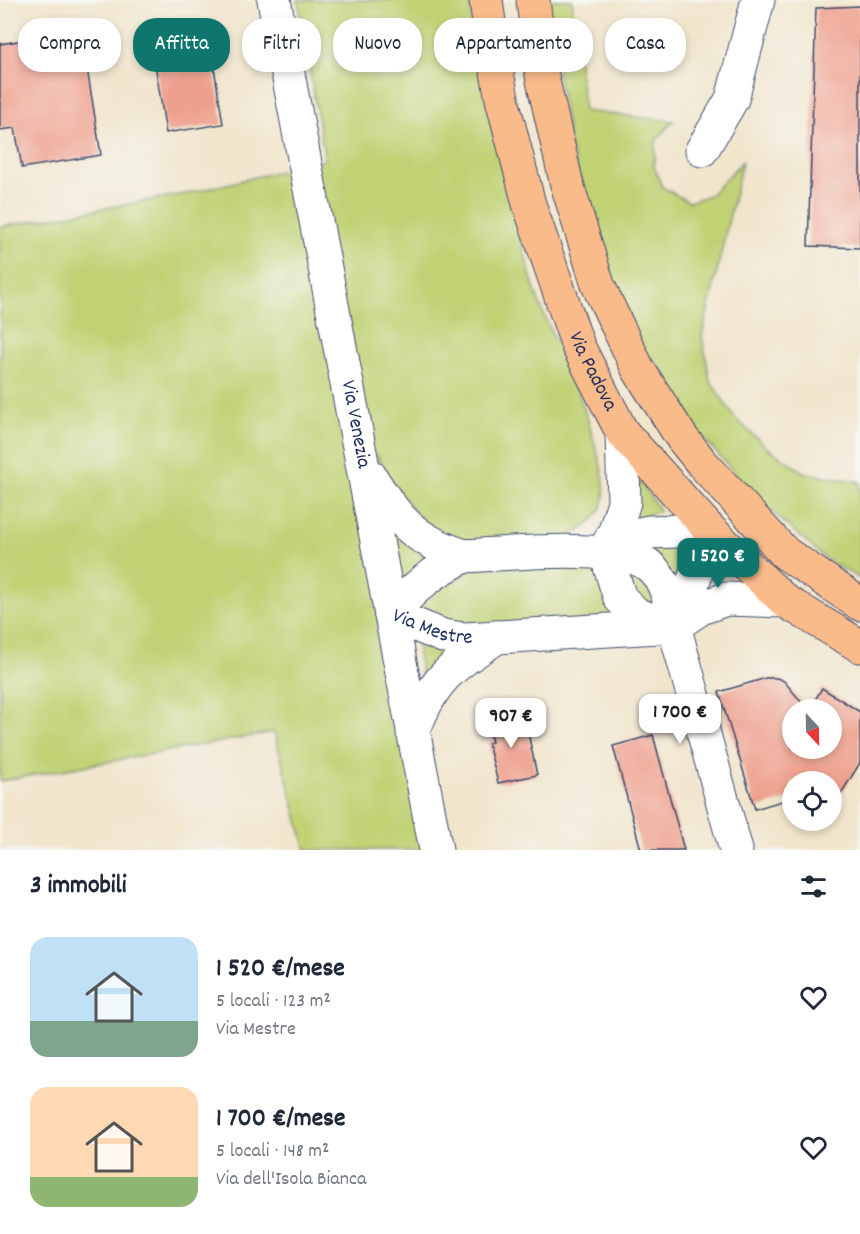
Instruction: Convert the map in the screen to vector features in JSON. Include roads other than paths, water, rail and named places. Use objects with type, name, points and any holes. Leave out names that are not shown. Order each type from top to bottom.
[{"type":"main road","name":"Via Padova","points":[[486,0],[503,103],[529,204],[578,346],[622,432],[710,530],[785,601],[860,646]]},
{"type":"main road","name":"Via Padova","points":[[533,0],[542,76],[561,157],[598,285],[638,369],[682,438],[784,553],[860,604]]},
{"type":"main road","points":[[710,530],[740,503]]},
{"type":"street","name":"Via Venezia","points":[[274,0],[436,850]]},
{"type":"street","points":[[702,150],[732,99],[758,0]]},
{"type":"street","points":[[622,432],[624,502],[615,531],[605,551],[612,578],[620,598],[637,615],[674,626]]},
{"type":"street","name":"Via Mestre","points":[[362,464],[404,525],[439,548],[465,556],[605,551],[636,557],[658,576],[670,597],[674,626],[465,639],[443,636],[391,615],[406,595],[424,580],[465,556]]},
{"type":"street","name":"Via Mestre","points":[[605,551],[631,536],[648,532],[710,530]]},
{"type":"street","points":[[710,530],[689,595],[674,626],[736,850]]},
{"type":"street","points":[[674,626],[701,608],[726,599],[785,601]]},
{"type":"street","name":"Via Mestre","points":[[413,733],[421,711],[435,686],[452,667],[497,637]]}]
